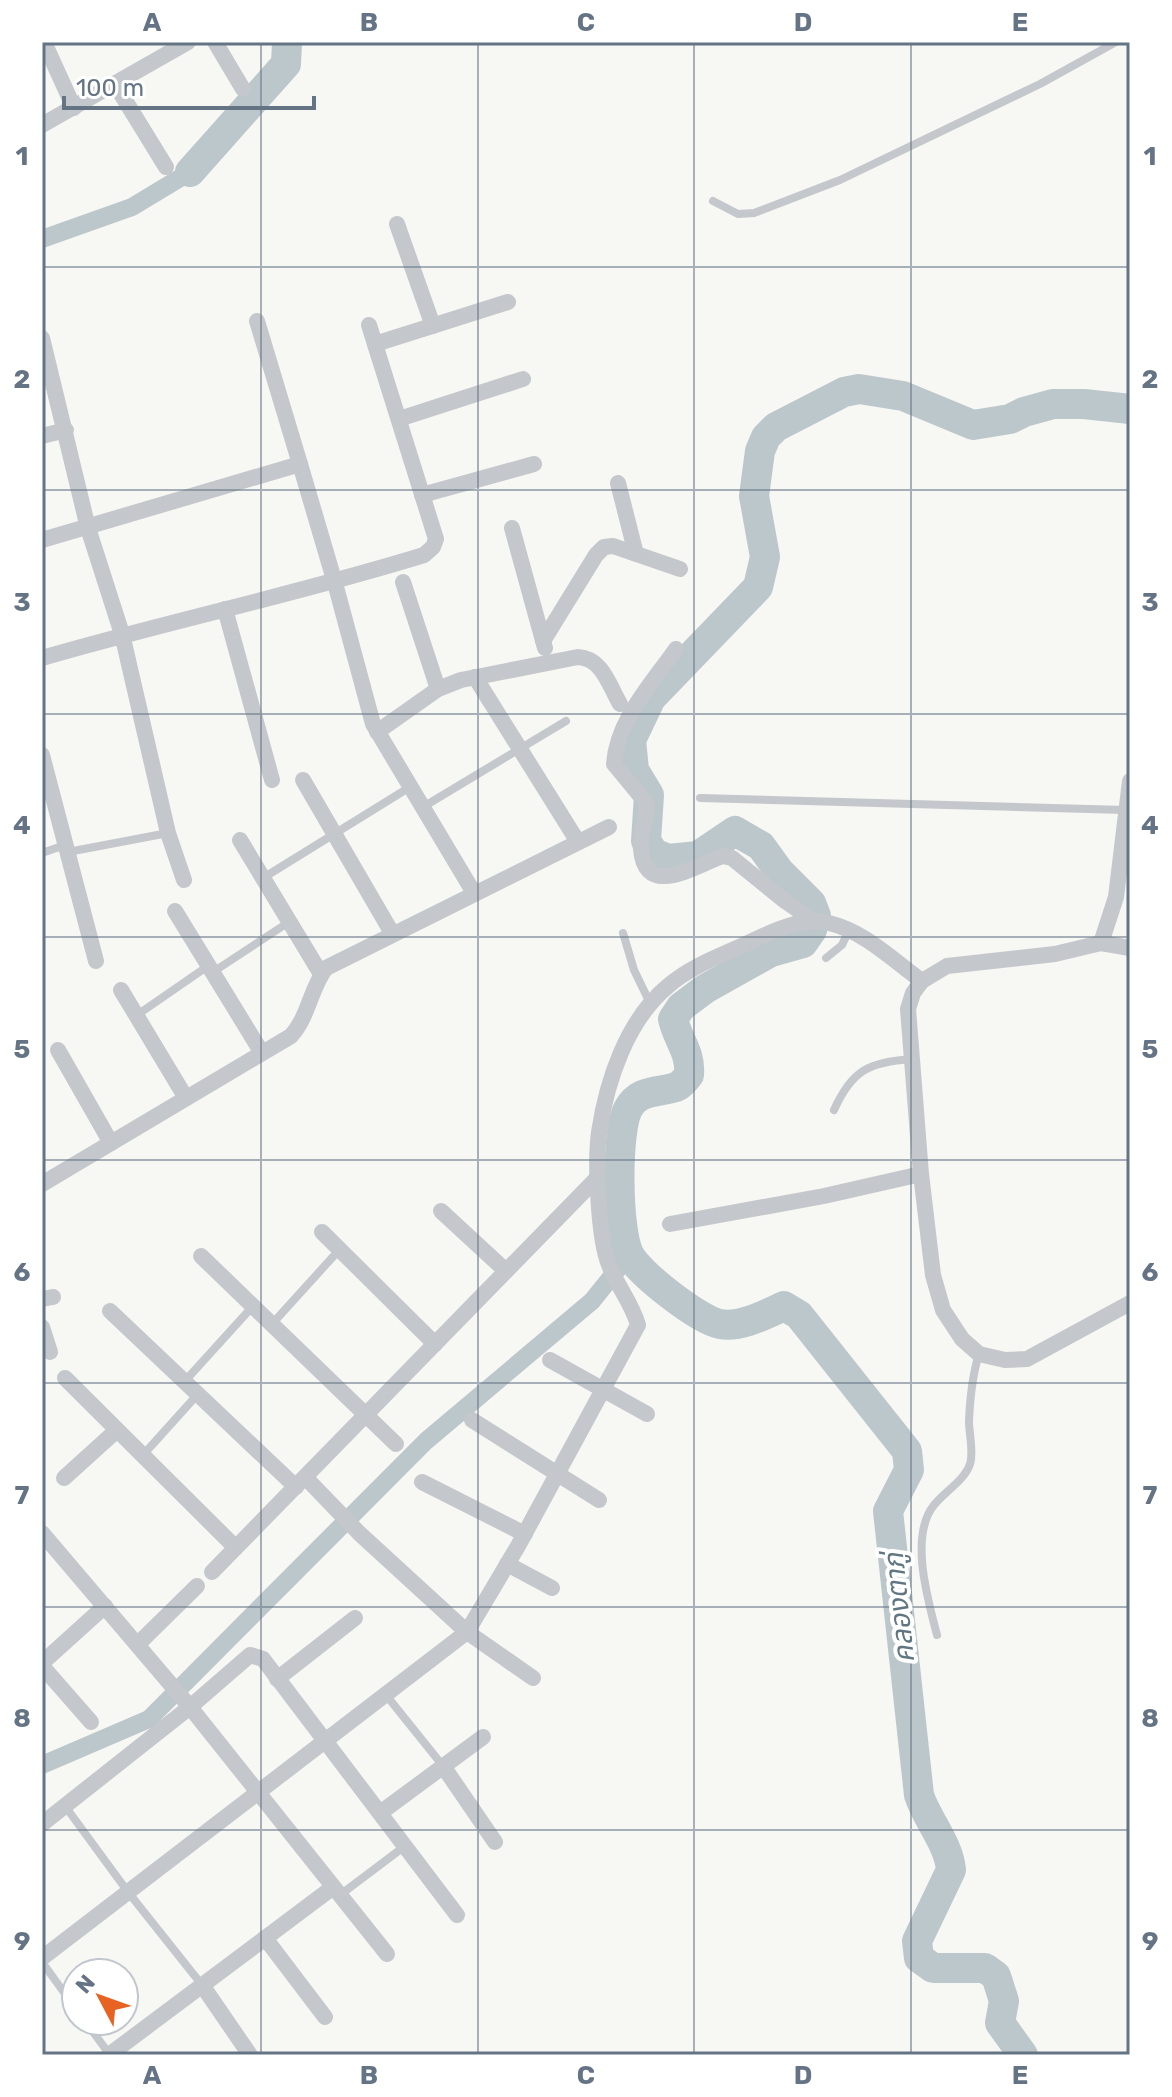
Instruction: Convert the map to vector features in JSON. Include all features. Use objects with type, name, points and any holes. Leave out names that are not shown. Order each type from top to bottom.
[{"type":"street","points":[[44,42],[74,108]]},
{"type":"street","points":[[42,125],[188,42]]},
{"type":"street","points":[[215,42],[243,89]]},
{"type":"street","points":[[115,84],[166,167]]},
{"type":"street","points":[[397,224],[433,326]]},
{"type":"street","points":[[375,344],[508,302]]},
{"type":"street","points":[[257,321],[377,732],[474,893]]},
{"type":"street","points":[[42,658],[122,634],[335,583],[424,555],[433,547],[436,539],[369,325]]},
{"type":"street","points":[[42,338],[88,528],[122,634],[168,833],[184,880]]},
{"type":"street","points":[[399,419],[523,379]]},
{"type":"street","points":[[42,436],[66,430]]},
{"type":"street","points":[[42,540],[300,464]]},
{"type":"street","points":[[422,495],[534,464]]},
{"type":"street","points":[[618,483],[636,554]]},
{"type":"street","points":[[512,528],[548,661]]},
{"type":"street","points":[[543,641],[604,547],[613,546],[680,569]]},
{"type":"street","points":[[403,582],[438,689]]},
{"type":"street","points":[[225,609],[272,780]]},
{"type":"street","points":[[676,649],[627,718],[615,752],[614,764],[647,804],[640,847],[645,864],[654,875],[665,879],[723,856],[732,858],[814,921],[849,930],[922,981]]},
{"type":"street","points":[[377,732],[438,689],[475,677],[548,661],[587,657],[597,663],[620,704]]},
{"type":"street","points":[[475,677],[578,842]]},
{"type":"street","points":[[42,755],[96,961]]},
{"type":"street","points":[[303,780],[392,933]]},
{"type":"street","points":[[1101,943],[1116,897],[1130,781]]},
{"type":"street","points":[[42,1184],[291,1036],[300,1025],[316,981],[326,968],[609,827]]},
{"type":"street","points":[[240,840],[321,974]]},
{"type":"street","points":[[175,911],[262,1053]]},
{"type":"street","points":[[42,1960],[467,1632],[525,1534],[638,1325],[607,1261],[598,1195],[599,1133],[616,1064],[642,1013],[668,985],[696,967],[778,928],[814,921]]},
{"type":"street","points":[[1130,948],[1101,943],[1055,954],[947,966],[922,981],[913,993],[908,1009],[921,1174],[933,1275],[943,1310],[962,1339],[979,1354],[1005,1360],[1027,1359],[1130,1303]]},
{"type":"street","points":[[121,990],[186,1098]]},
{"type":"street","points":[[58,1050],[111,1143]]},
{"type":"street","points":[[670,1224],[824,1196],[921,1174]]},
{"type":"street","points":[[212,1572],[598,1177]]},
{"type":"street","points":[[441,1211],[506,1271]]},
{"type":"street","points":[[322,1232],[435,1344]]},
{"type":"street","points":[[201,1256],[396,1444]]},
{"type":"street","points":[[110,1311],[198,1394],[338,1512],[467,1632],[533,1678]]},
{"type":"street","points":[[42,1327],[50,1352]]},
{"type":"street","points":[[550,1360],[647,1414]]},
{"type":"street","points":[[65,1378],[235,1547]]},
{"type":"street","points":[[472,1420],[599,1500]]},
{"type":"street","points":[[64,1478],[117,1430]]},
{"type":"street","points":[[422,1482],[525,1534]]},
{"type":"street","points":[[46,1545],[138,1644],[387,1954]]},
{"type":"street","points":[[507,1564],[552,1588]]},
{"type":"street","points":[[138,1644],[197,1586]]},
{"type":"street","points":[[91,1722],[42,1664],[105,1606]]},
{"type":"street","points":[[277,1679],[355,1618]]},
{"type":"street","points":[[42,1824],[185,1702],[250,1655],[263,1659],[457,1915]]},
{"type":"street","points":[[380,1813],[483,1737]]},
{"type":"street","points":[[443,1766],[495,1842]]},
{"type":"street","points":[[109,2055],[265,1938],[336,1892]]},
{"type":"street","points":[[265,1938],[325,2017]]},
{"type":"street","points":[[202,1985],[250,2055]]},
{"type":"lane","points":[[713,201],[738,214],[754,213],[840,180],[1040,84],[1116,42]]},
{"type":"lane","points":[[422,807],[566,721]]},
{"type":"lane","points":[[262,878],[410,787]]},
{"type":"lane","points":[[700,798],[1125,810]]},
{"type":"lane","points":[[42,853],[168,833]]},
{"type":"lane","points":[[136,1016],[289,922]]},
{"type":"lane","points":[[826,958],[842,945],[849,930]]},
{"type":"lane","points":[[623,933],[634,970],[651,1004]]},
{"type":"lane","points":[[834,1110],[849,1082],[861,1072],[882,1061],[912,1059]]},
{"type":"lane","points":[[272,1324],[340,1249]]},
{"type":"lane","points":[[184,1381],[253,1306]]},
{"type":"lane","points":[[937,1635],[920,1540],[929,1511],[971,1463],[972,1377],[979,1354]]},
{"type":"lane","points":[[143,1455],[198,1394]]},
{"type":"lane","points":[[386,1695],[443,1766]]},
{"type":"lane","points":[[65,1806],[202,1985]]},
{"type":"lane","points":[[336,1892],[405,1846]]},
{"type":"lane","points":[[42,1960],[60,1986]]},
{"type":"lane","points":[[96,2037],[109,2055]]},
{"type":"waterway","points":[[190,172],[286,64],[287,42]]},
{"type":"waterway","points":[[42,239],[132,207],[190,172]]},
{"type":"waterway","name":"คลองตาภู่","points":[[1023,2055],[1000,2023],[1004,2001],[996,1976],[985,1968],[933,1968],[919,1958],[917,1941],[951,1870],[946,1851],[919,1795],[888,1511],[909,1470],[907,1451],[799,1315],[784,1306],[736,1324],[710,1321],[684,1305],[644,1272],[629,1254],[625,1242],[620,1204],[620,1159],[628,1109],[637,1098],[676,1087],[689,1075],[688,1060],[673,1019],[681,1007],[705,989],[771,952],[803,943],[812,930],[816,916],[811,903],[779,871],[761,846],[735,831],[698,856],[668,859],[654,853],[646,841],[649,795],[634,770],[631,740],[651,698],[758,587],[765,557],[754,496],[760,451],[766,437],[776,427],[844,392],[859,389],[903,396],[973,425],[1010,419],[1053,404],[1130,409]]},
{"type":"waterway","points":[[42,1765],[149,1719],[426,1441],[592,1301],[629,1255]]}]
